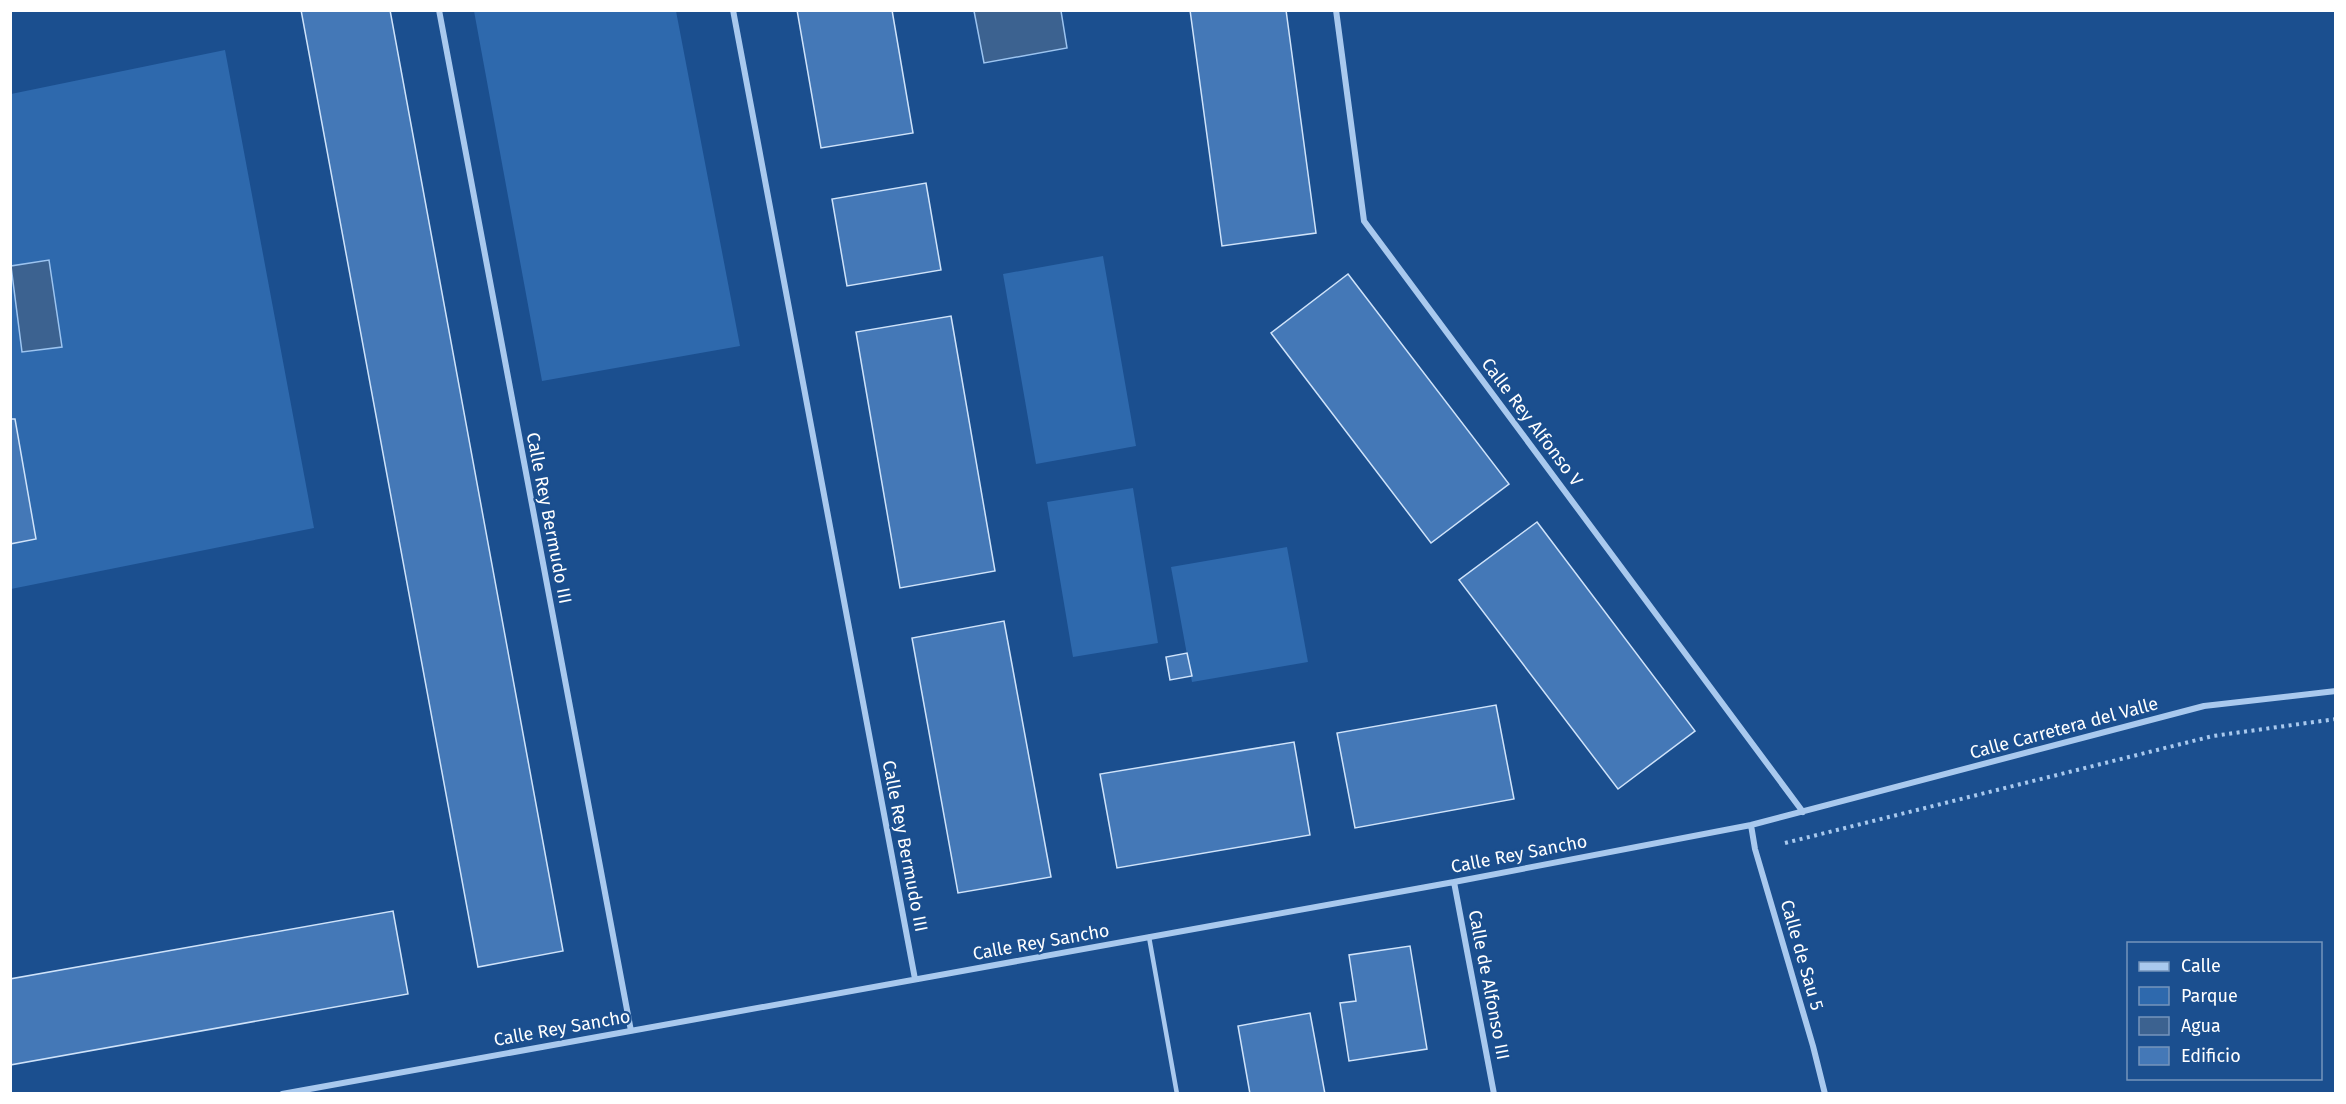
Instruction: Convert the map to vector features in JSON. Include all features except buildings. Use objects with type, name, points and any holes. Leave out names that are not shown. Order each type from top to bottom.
[{"type":"street","name":"Calle Rey Bermudo III","points":[[439,10],[631,1031]]},
{"type":"street","name":"Calle Rey Bermudo III","points":[[733,10],[915,979]]},
{"type":"street","name":"Calle Rey Alfonso V","points":[[1336,10],[1364,221],[1803,812]]},
{"type":"street","name":"Calle Carretera del Valle","points":[[1803,812],[2204,706],[2336,691]]},
{"type":"street","name":"Calle Rey Sancho","points":[[282,1094],[1454,882],[1751,825],[1803,812]]},
{"type":"street","name":"Calle de Sau 5","points":[[1751,825],[1755,849],[1825,1094]]},
{"type":"street","name":"Calle de Alfonso III","points":[[1454,882],[1494,1094]]},
{"type":"lane","points":[[1149,937],[1177,1094]]},
{"type":"path","points":[[1755,849],[1822,835],[2213,736],[2336,719]]},
{"type":"green space","points":[[474,11],[676,11],[740,346],[542,381]]},
{"type":"green space","points":[[225,50],[314,528],[11,589],[11,544],[36,539],[15,419],[11,419],[11,94]]},
{"type":"green space","points":[[1103,256],[1136,446],[1036,464],[1003,274]]},
{"type":"green space","points":[[1133,488],[1158,643],[1073,657],[1047,502]]},
{"type":"green space","points":[[1287,547],[1308,662],[1192,682],[1171,567]]},
{"type":"water","points":[[974,11],[1061,11],[1067,48],[984,63]]},
{"type":"water","points":[[49,260],[62,347],[22,352],[11,266]]}]
